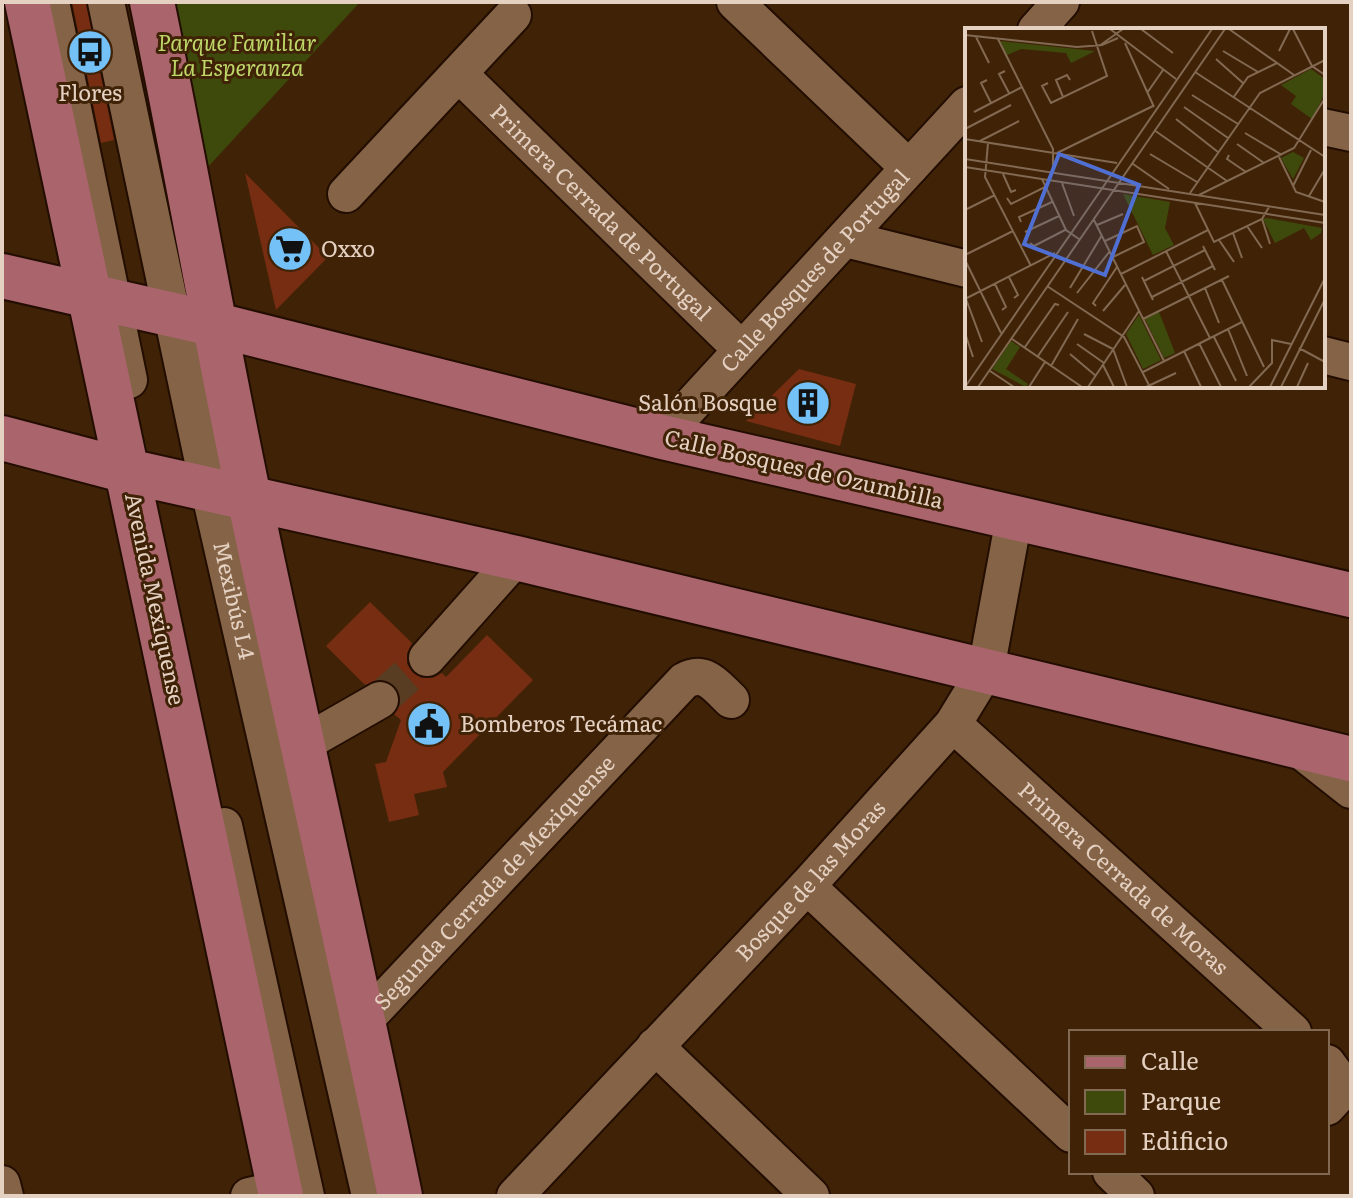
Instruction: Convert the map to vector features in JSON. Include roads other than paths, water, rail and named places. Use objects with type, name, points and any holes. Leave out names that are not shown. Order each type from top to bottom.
[{"type":"main road","name":"Avenida Mexiquense","points":[[27,2],[102,300],[279,1194]]},
{"type":"main road","points":[[152,2],[182,149],[193,320],[229,494],[303,744],[400,1196]]},
{"type":"main road","name":"Calle Bosques de Ozumbilla","points":[[2,276],[193,320],[662,437],[1351,595]]},
{"type":"main road","points":[[2,438],[138,473],[516,558],[1351,759]]},
{"type":"street","points":[[51,2],[102,300]]},
{"type":"street","points":[[106,2],[193,320]]},
{"type":"street","points":[[735,2],[909,168]]},
{"type":"street","points":[[1038,28],[1061,2]]},
{"type":"street","points":[[346,194],[513,15]]},
{"type":"street","name":"Primera Cerrada de Portugal","points":[[459,74],[741,349]]},
{"type":"street","name":"Calle Bosques de Portugal","points":[[662,437],[965,107]]},
{"type":"street","points":[[1325,127],[1351,133]]},
{"type":"street","points":[[846,239],[965,269]]},
{"type":"street","points":[[1325,356],[1351,362]]},
{"type":"street","name":"Mexibús L4","points":[[229,494],[370,1196]]},
{"type":"street","name":"Bosque de las Moras","points":[[515,1196],[807,886],[953,724],[986,670],[1014,518]]},
{"type":"street","points":[[427,658],[516,558]]},
{"type":"street","name":"Segunda Cerrada de Mexiquense","points":[[364,1021],[684,681],[694,676],[705,676],[731,700]]},
{"type":"street","points":[[303,744],[380,700]]},
{"type":"street","name":"Primera Cerrada de Moras","points":[[953,724],[1291,1030]]},
{"type":"street","points":[[1298,748],[1351,790]]},
{"type":"street","points":[[807,886],[1069,1132]]},
{"type":"street","points":[[655,1046],[811,1196]]},
{"type":"street","points":[[1329,1066],[1340,1081],[1339,1094],[1329,1105]]},
{"type":"street","points":[[1113,1174],[1136,1196]]},
{"type":"street","points":[[2,1184],[5,1196]]},
{"type":"tunnel","points":[[380,700],[427,658]]},
{"type":"place","name":"Flores","points":[[90,52]]},
{"type":"place","name":"Oxxo","points":[[290,249]]},
{"type":"place","name":"Salón Bosque","points":[[808,403]]},
{"type":"place","name":"Bomberos Tecámac","points":[[429,724]]},
{"type":"park label","name":"Parque Familiar La Esperanza","points":[[237,56]]}]
